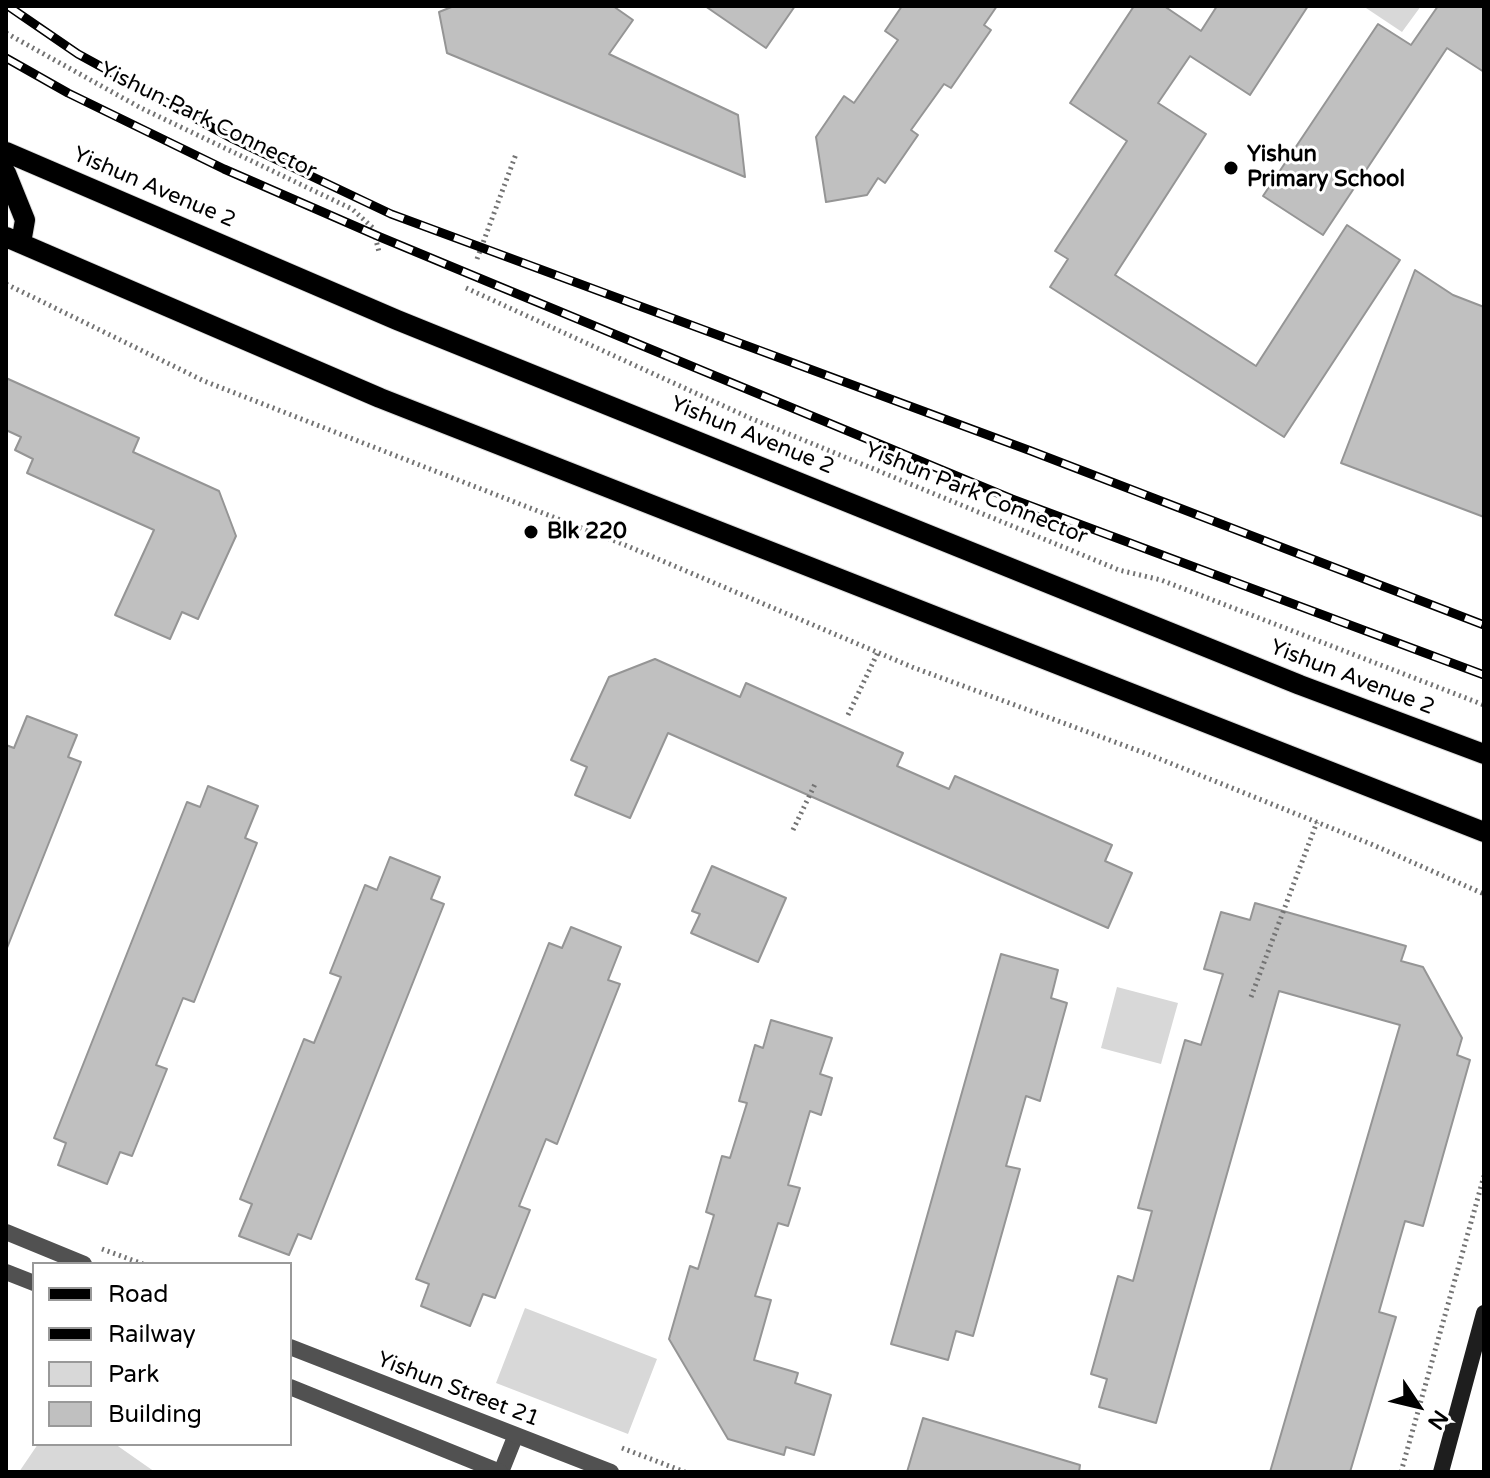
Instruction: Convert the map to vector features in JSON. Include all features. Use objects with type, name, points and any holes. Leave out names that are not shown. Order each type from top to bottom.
[{"type":"main road","name":"Yishun Avenue 2","points":[[6,152],[397,320],[1300,685],[1484,754]]},
{"type":"main road","points":[[6,173],[21,201],[25,220],[13,240],[380,398],[1484,832]]},
{"type":"main road","points":[[1441,1472],[1484,1313]]},
{"type":"street","points":[[6,1232],[79,1262]]},
{"type":"street","points":[[6,1272],[32,1282]]},
{"type":"street","name":"Yishun Street 21","points":[[292,1348],[611,1472]]},
{"type":"street","points":[[292,1388],[501,1472],[515,1437]]},
{"type":"path","name":"Yishun Park Connector","points":[[6,33],[141,108],[352,209],[373,228],[379,252]]},
{"type":"path","points":[[477,259],[516,154]]},
{"type":"path","points":[[6,284],[204,381],[625,545],[878,652],[1317,822],[1484,894]]},
{"type":"path","name":"Yishun Park Connector","points":[[466,288],[750,418],[1090,558],[1229,605],[1484,705]]},
{"type":"path","points":[[848,715],[878,652]]},
{"type":"path","points":[[793,830],[816,782]]},
{"type":"path","points":[[1251,997],[1317,822]]},
{"type":"path","points":[[1401,1472],[1484,1176]]},
{"type":"green space","points":[[1363,6],[1421,6],[1402,32]]},
{"type":"green space","points":[[1117,987],[1178,1003],[1161,1064],[1101,1048]]},
{"type":"green space","points":[[525,1308],[657,1359],[628,1434],[496,1383]]},
{"type":"green space","points":[[37,1446],[118,1446],[155,1472],[19,1472]]},
{"type":"building","points":[[454,6],[613,6],[633,20],[609,54],[738,115],[745,177],[447,53],[439,12]]},
{"type":"building","points":[[705,6],[795,6],[766,48]]},
{"type":"building","points":[[902,6],[997,6],[984,25],[991,30],[951,88],[944,84],[911,130],[918,135],[885,183],[878,178],[867,195],[826,202],[816,137],[844,96],[854,103],[898,40],[885,31]]},
{"type":"building","points":[[1134,6],[1164,6],[1201,31],[1217,6],[1308,6],[1250,95],[1190,56],[1158,103],[1206,134],[1115,275],[1256,366],[1347,225],[1400,260],[1284,437],[1050,287],[1068,259],[1055,251],[1127,141],[1070,103]]},
{"type":"building","points":[[1438,6],[1484,6],[1484,72],[1447,48],[1323,235],[1263,196],[1378,24],[1411,45]]},
{"type":"building","points":[[1415,270],[1453,295],[1484,307],[1484,517],[1341,463]]},
{"type":"building","points":[[6,378],[139,438],[133,452],[219,491],[236,536],[198,619],[182,612],[170,639],[115,615],[154,530],[27,473],[33,459],[15,450],[21,437],[6,430]]},
{"type":"building","points":[[655,659],[740,697],[746,683],[903,753],[897,766],[949,789],[955,776],[1112,845],[1105,861],[1132,873],[1108,928],[668,733],[630,818],[575,795],[587,767],[571,760],[609,677]]},
{"type":"building","points":[[27,716],[77,735],[68,757],[81,762],[7,948],[6,745],[14,748]]},
{"type":"building","points":[[208,786],[258,806],[245,838],[257,843],[194,1002],[183,998],[156,1065],[167,1069],[132,1156],[120,1152],[107,1184],[58,1165],[66,1143],[54,1138],[187,802],[200,807]]},
{"type":"building","points":[[390,857],[440,877],[431,899],[444,904],[311,1239],[298,1234],[289,1255],[239,1236],[252,1204],[240,1199],[304,1039],[314,1043],[341,977],[330,973],[365,885],[377,890]]},
{"type":"building","points":[[712,866],[786,898],[758,962],[691,933],[700,914],[692,911]]},
{"type":"building","points":[[1255,903],[1406,946],[1401,961],[1423,967],[1462,1038],[1457,1055],[1470,1060],[1423,1226],[1405,1221],[1379,1312],[1396,1317],[1350,1472],[1270,1472],[1400,1025],[1279,991],[1156,1423],[1099,1407],[1107,1379],[1091,1374],[1118,1276],[1133,1281],[1152,1211],[1138,1208],[1185,1040],[1201,1045],[1223,974],[1204,969],[1221,912],[1250,920]]},
{"type":"building","points":[[571,927],[621,947],[608,980],[620,984],[557,1144],[546,1139],[519,1206],[530,1210],[495,1298],[483,1294],[470,1326],[421,1306],[429,1284],[416,1279],[549,943],[562,948]]},
{"type":"building","points":[[1001,954],[1058,970],[1051,998],[1067,1003],[1040,1101],[1026,1096],[1006,1166],[1020,1169],[973,1336],[956,1331],[948,1360],[891,1344]]},
{"type":"building","points":[[771,1020],[832,1038],[820,1074],[832,1078],[821,1115],[810,1111],[788,1185],[800,1188],[788,1226],[778,1223],[755,1296],[771,1300],[754,1360],[798,1373],[795,1383],[831,1395],[814,1455],[786,1447],[784,1455],[728,1439],[669,1339],[690,1266],[698,1269],[714,1215],[706,1212],[722,1156],[730,1158],[747,1103],[739,1101],[755,1045],[763,1048]]},
{"type":"building","points":[[923,1418],[1080,1465],[1079,1472],[907,1472]]},
{"type":"railway","points":[[8,6],[78,54],[233,139],[391,214],[1031,451],[1484,625]]},
{"type":"railway","points":[[6,58],[68,93],[224,169],[380,237],[1012,499],[1484,675]]},
{"type":"place","name":"Yishun Primary School","points":[[1231,168]]},
{"type":"place","name":"Blk 220","points":[[531,532]]}]
